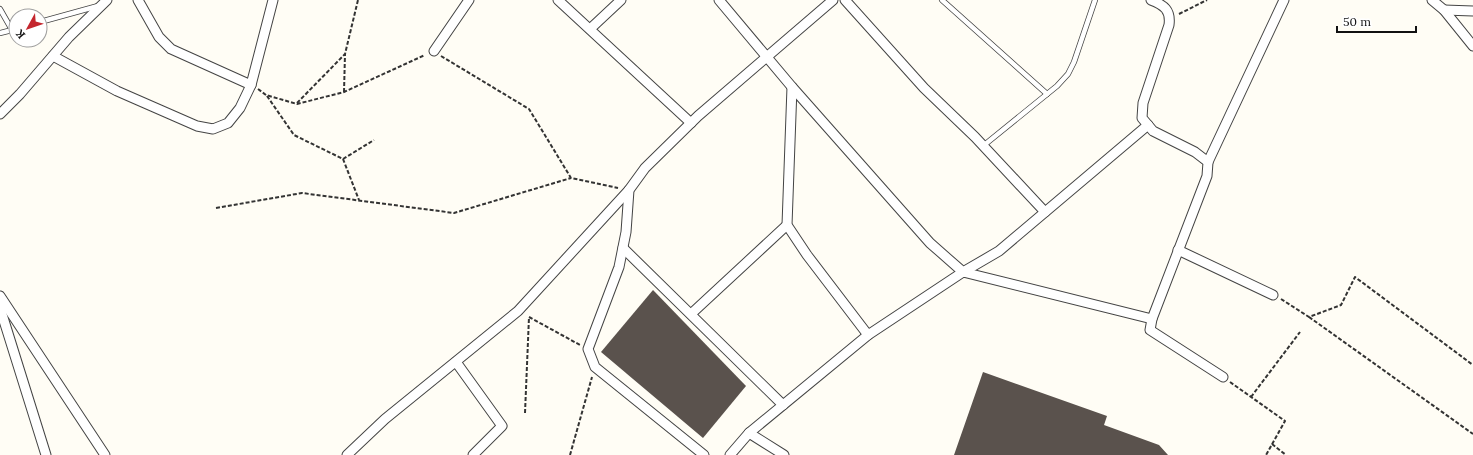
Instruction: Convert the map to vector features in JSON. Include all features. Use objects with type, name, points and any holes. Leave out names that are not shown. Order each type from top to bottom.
[{"type":"street","points":[[138,0],[159,37],[172,49],[251,85]]},
{"type":"street","points":[[53,56],[117,91],[197,126],[213,129],[228,123],[237,114],[251,85],[273,0]]},
{"type":"street","points":[[434,51],[469,0]]},
{"type":"street","points":[[558,0],[691,123]]},
{"type":"street","points":[[590,29],[621,0]]},
{"type":"street","points":[[719,0],[792,86],[930,243],[963,272],[1152,319]]},
{"type":"street","points":[[347,455],[385,420],[518,311],[629,190],[645,168],[691,123],[833,0]]},
{"type":"street","points":[[845,0],[924,88],[983,146],[1045,212]]},
{"type":"street","points":[[1150,0],[1161,4],[1168,10],[1170,18],[1143,103],[1142,118],[1153,131],[1195,152],[1208,162]]},
{"type":"street","points":[[1223,377],[1150,330],[1152,319],[1207,176],[1208,162],[1284,0]]},
{"type":"street","points":[[1432,0],[1444,10],[1473,46]]},
{"type":"street","points":[[0,114],[20,94],[69,37],[104,3]]},
{"type":"street","points":[[1444,10],[1473,11]]},
{"type":"street","points":[[792,86],[787,225],[807,255],[868,335]]},
{"type":"street","points":[[730,455],[749,433],[868,335],[963,272],[999,251],[1148,125]]},
{"type":"street","points":[[629,190],[620,267],[588,349],[595,367],[704,455]]},
{"type":"street","points":[[691,314],[787,225]]},
{"type":"street","points":[[623,248],[783,405]]},
{"type":"street","points":[[1178,250],[1273,295]]},
{"type":"street","points":[[1,298],[1,311],[46,455]]},
{"type":"street","points":[[1,298],[105,455]]},
{"type":"street","points":[[456,362],[502,426],[473,455]]},
{"type":"street","points":[[749,433],[784,455]]},
{"type":"lane","points":[[942,0],[1047,94]]},
{"type":"lane","points":[[983,146],[1063,81],[1071,68],[1095,0]]},
{"type":"lane","points":[[48,20],[104,3]]},
{"type":"lane","points":[[0,9],[8,20]]},
{"type":"path","points":[[344,92],[344,54],[358,0]]},
{"type":"path","points":[[1170,18],[1207,0]]},
{"type":"path","points":[[251,85],[266,95],[297,104],[344,92],[434,51],[529,109],[571,178]]},
{"type":"path","points":[[297,104],[344,54]]},
{"type":"path","points":[[266,95],[294,135],[343,159],[359,200]]},
{"type":"path","points":[[343,159],[374,140]]},
{"type":"path","points":[[216,208],[302,193],[454,213],[571,178],[629,190]]},
{"type":"path","points":[[1310,317],[1341,305],[1355,277],[1473,365]]},
{"type":"path","points":[[1273,295],[1310,317],[1473,434]]},
{"type":"path","points":[[518,311],[588,349]]},
{"type":"path","points":[[525,413],[529,317]]},
{"type":"path","points":[[1251,397],[1300,332]]},
{"type":"path","points":[[570,455],[595,367]]},
{"type":"path","points":[[1223,377],[1285,420],[1266,455]]},
{"type":"path","points":[[1272,444],[1286,455]]},
{"type":"building","points":[[653,290],[746,386],[703,438],[601,352]]},
{"type":"building","points":[[983,372],[1107,416],[1104,425],[1159,445],[1168,455],[954,455]]}]
